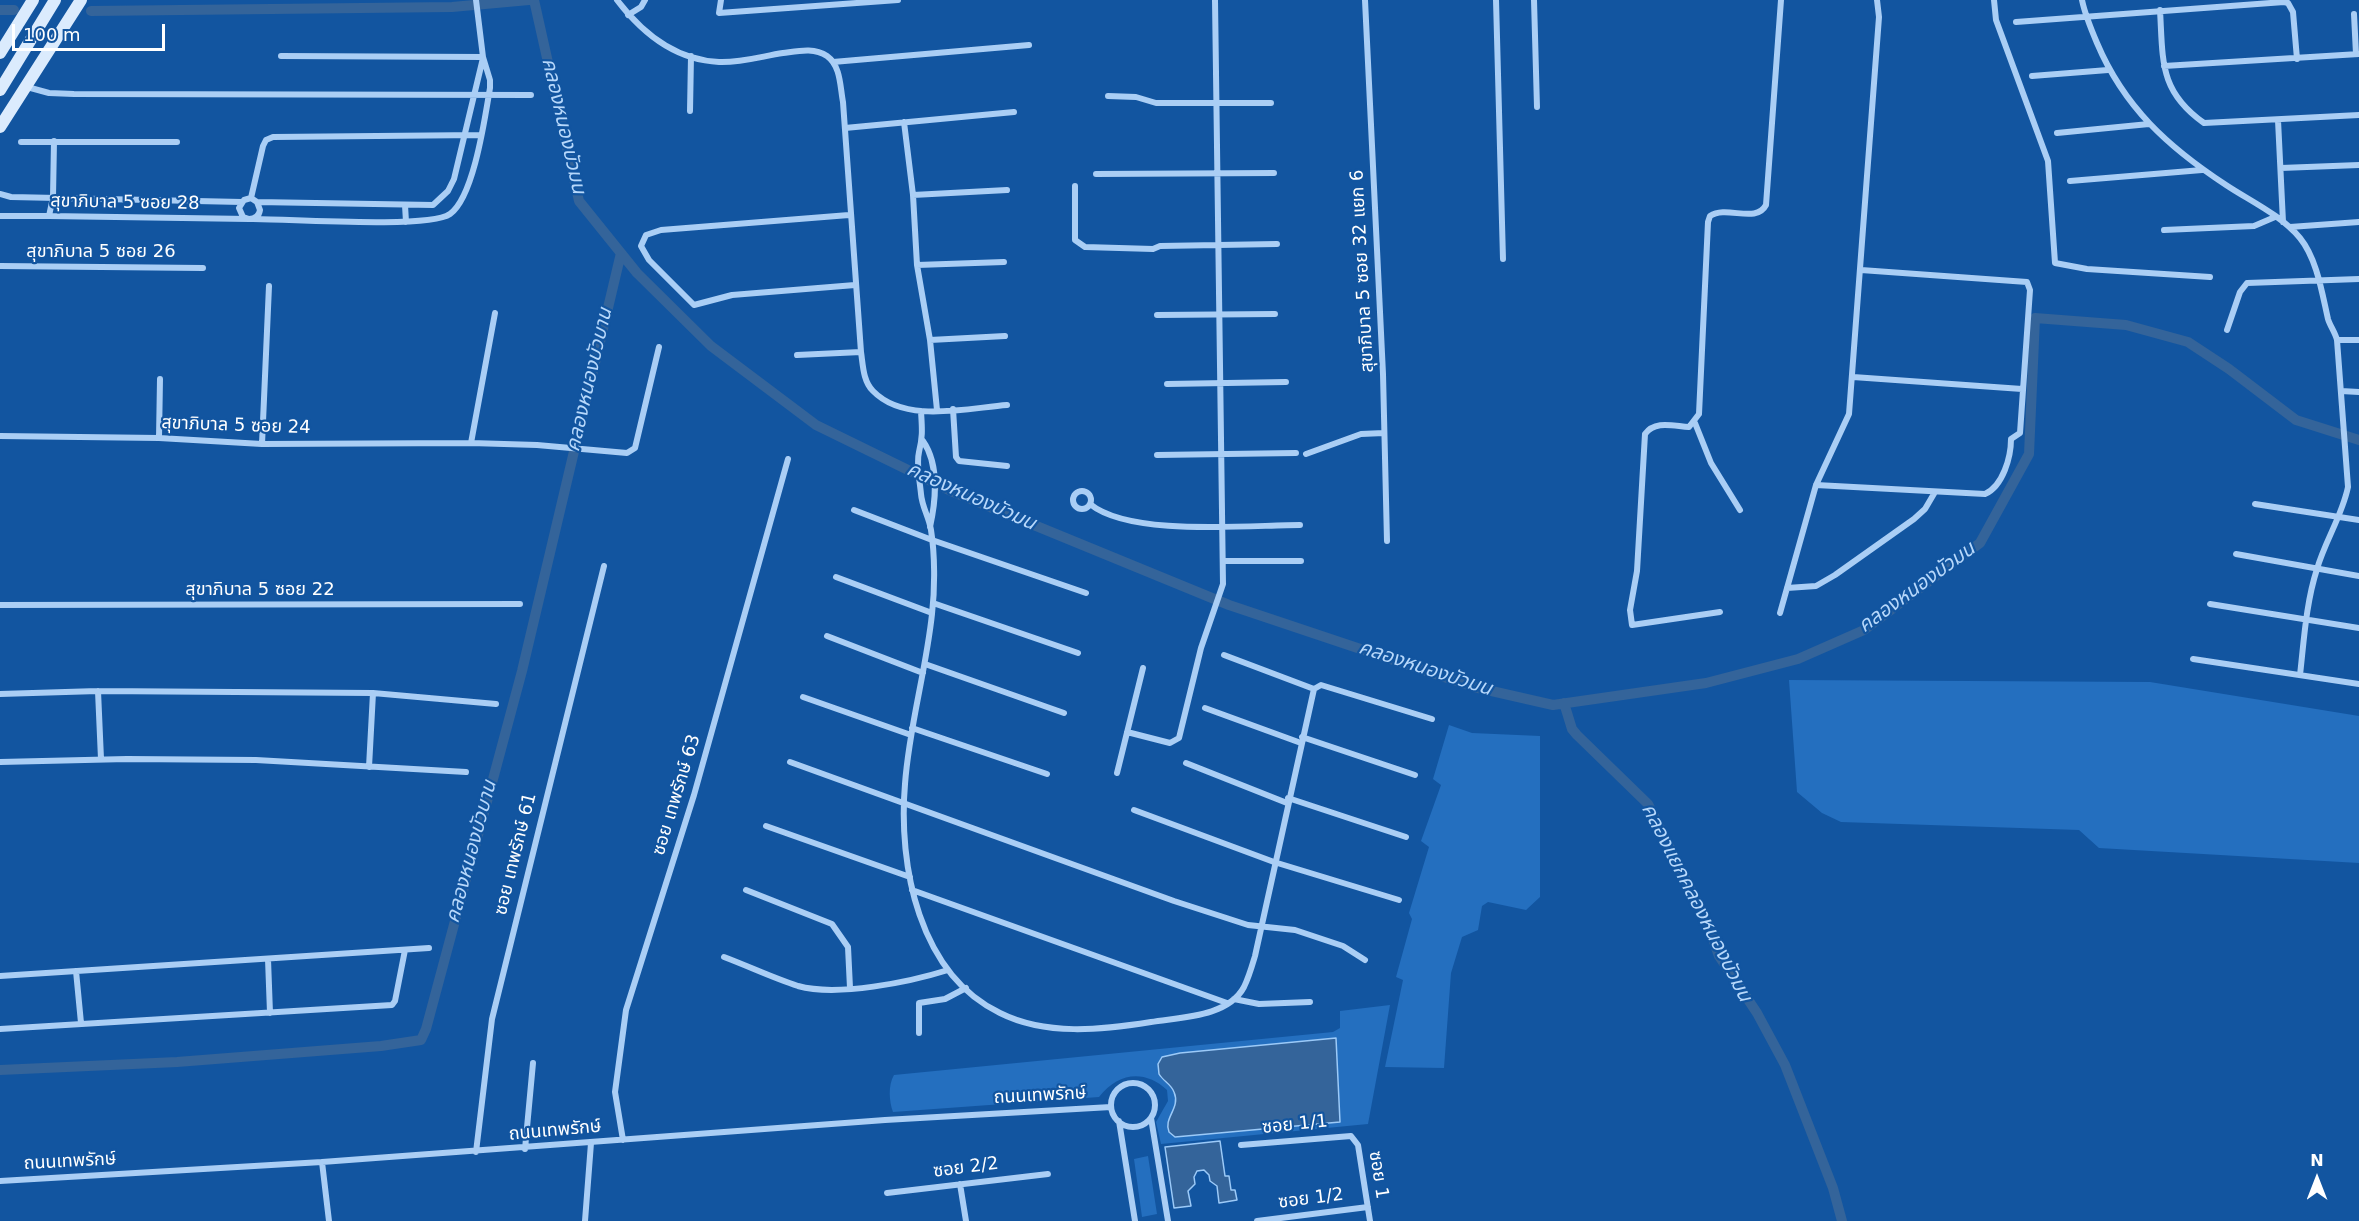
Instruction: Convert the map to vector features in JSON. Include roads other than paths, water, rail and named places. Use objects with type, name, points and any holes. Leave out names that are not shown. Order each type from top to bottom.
[{"type":"main road","points":[[0,53],[33,0]]},
{"type":"main road","points":[[0,90],[55,0]]},
{"type":"main road","points":[[0,127],[81,0]]},
{"type":"street","points":[[476,0],[483,57],[490,80],[476,80]]},
{"type":"street","points":[[617,0],[628,15],[662,45],[691,56],[721,62],[806,50],[820,52],[833,62],[838,70],[845,128],[849,216],[861,352],[864,373],[873,391],[896,405],[921,411],[1007,405]]},
{"type":"street","points":[[628,15],[641,7],[645,0]]},
{"type":"street","points":[[721,0],[719,13],[898,0]]},
{"type":"street","points":[[1127,732],[1176,742],[1201,648],[1221,590],[1223,561],[1215,0]]},
{"type":"street","name":"สุขาภิบาล 5 ซอย 32 แยก 6","points":[[1365,0],[1383,374],[1387,541]]},
{"type":"street","points":[[1496,0],[1503,259]]},
{"type":"street","points":[[1534,0],[1537,107]]},
{"type":"street","points":[[1740,510],[1711,464],[1695,423],[1700,404],[1708,222],[1716,212],[1753,214],[1761,212],[1766,205],[1781,0]]},
{"type":"street","points":[[1780,613],[1816,485],[1847,424],[1853,377],[1879,17],[1877,0]]},
{"type":"street","points":[[1994,0],[1996,20],[2048,161],[2055,263],[2088,269],[2210,276]]},
{"type":"street","points":[[2082,0],[2085,16],[2108,70],[2128,102],[2149,124],[2202,170],[2290,227],[2308,250],[2337,340],[2348,487],[2339,517],[2316,570],[2306,620],[2300,675]]},
{"type":"street","points":[[2016,22],[2160,10],[2288,3],[2293,12],[2297,58]]},
{"type":"street","points":[[2160,10],[2164,66],[2176,98],[2204,123],[2359,115]]},
{"type":"street","points":[[2164,66],[2357,54],[2354,14]]},
{"type":"street","points":[[833,62],[1029,45]]},
{"type":"street","points":[[281,56],[483,57]]},
{"type":"street","points":[[690,111],[691,56]]},
{"type":"street","points":[[480,135],[466,133],[273,137],[266,140],[263,146],[254,200],[260,212],[251,219],[243,217],[239,211],[242,202],[254,200],[433,205],[448,191],[466,133],[476,80],[483,57]]},
{"type":"street","points":[[2032,76],[2108,70]]},
{"type":"street","name":"สุขาภิบาล 5 ซอย 28","points":[[0,216],[436,221],[451,213],[459,204],[468,186],[490,80]]},
{"type":"street","points":[[27,87],[49,93],[74,94],[531,95]]},
{"type":"street","points":[[1108,96],[1136,97],[1156,103],[1271,103]]},
{"type":"street","points":[[845,128],[1014,112]]},
{"type":"street","points":[[2278,120],[2283,222]]},
{"type":"street","points":[[904,122],[913,195],[917,265],[930,340],[937,410]]},
{"type":"street","points":[[2056,133],[2149,124]]},
{"type":"street","points":[[49,216],[53,197],[54,141]]},
{"type":"street","points":[[21,142],[177,142]]},
{"type":"street","points":[[2281,168],[2359,165]]},
{"type":"street","points":[[2070,182],[2202,170]]},
{"type":"street","points":[[1096,174],[1274,173]]},
{"type":"street","points":[[1075,186],[1075,240],[1085,247],[1153,249],[1160,246],[1276,244]]},
{"type":"street","points":[[913,195],[1007,190]]},
{"type":"street","name":"สุขาภิบาล 5 ซอย 28","points":[[0,194],[11,197],[242,202]]},
{"type":"street","points":[[405,205],[406,222]]},
{"type":"street","points":[[849,216],[661,230],[646,235],[641,246],[649,260],[694,305],[732,295],[855,285]]},
{"type":"street","points":[[2164,231],[2254,226],[2275,217]]},
{"type":"street","points":[[2290,227],[2359,222]]},
{"type":"street","points":[[917,265],[1004,262]]},
{"type":"street","name":"สุขาภิบาล 5 ซอย 26","points":[[0,266],[203,268]]},
{"type":"street","points":[[1816,485],[1976,495],[1993,491],[2011,454],[2011,438],[2020,433],[2030,290],[2027,282],[1861,270]]},
{"type":"street","points":[[2227,330],[2240,292],[2247,283],[2359,279]]},
{"type":"street","points":[[262,444],[269,286]]},
{"type":"street","points":[[471,443],[495,313]]},
{"type":"street","points":[[1157,315],[1275,314]]},
{"type":"street","points":[[930,340],[1005,336]]},
{"type":"street","points":[[2337,340],[2359,340]]},
{"type":"street","name":"สุขาภิบาล 5 ซอย 24","points":[[0,436],[159,438],[262,444],[471,443],[627,453],[635,448],[659,347]]},
{"type":"street","points":[[797,355],[861,352]]},
{"type":"street","points":[[1853,377],[2022,389]]},
{"type":"street","points":[[159,438],[160,379]]},
{"type":"street","points":[[1167,384],[1286,382]]},
{"type":"street","points":[[2341,391],[2359,392]]},
{"type":"street","points":[[953,409],[959,461],[1007,466]]},
{"type":"street","points":[[921,411],[923,441],[918,453],[923,510],[930,527],[932,540],[933,603],[925,664],[912,728],[904,801],[910,877],[919,916],[948,970],[966,988],[1000,1013],[1043,1026],[1070,1030],[1193,1016],[1234,999],[1248,980],[1314,689],[1321,685],[1432,719]]},
{"type":"street","points":[[1695,423],[1689,427],[1659,424],[1650,427],[1645,434],[1637,571],[1630,610],[1632,625],[1720,612]]},
{"type":"street","points":[[1306,454],[1361,434],[1384,433]]},
{"type":"street","points":[[923,441],[932,454],[934,510],[930,527]]},
{"type":"street","points":[[1157,454],[1296,453]]},
{"type":"street","name":"ซอย เทพรักษ์ 63","points":[[623,1140],[615,1092],[626,1010],[694,795],[788,459]]},
{"type":"street","points":[[1787,588],[1816,586],[1835,575],[1914,519],[1925,509],[1935,492]]},
{"type":"street","points":[[1090,504],[1098,511],[1158,525],[1300,525]]},
{"type":"street","points":[[2255,504],[2359,520]]},
{"type":"street","points":[[854,510],[932,540],[1086,593]]},
{"type":"street","points":[[2236,554],[2359,576]]},
{"type":"street","points":[[1223,561],[1301,561]]},
{"type":"street","name":"ซอย เทพรักษ์ 61","points":[[476,1152],[492,1019],[604,566]]},
{"type":"street","points":[[836,577],[932,613]]},
{"type":"street","points":[[933,603],[1078,653]]},
{"type":"street","name":"สุขาภิบาล 5 ซอย 22","points":[[0,604],[520,604]]},
{"type":"street","points":[[2210,604],[2359,628]]},
{"type":"street","points":[[827,636],[923,673]]},
{"type":"street","points":[[1224,655],[1314,689]]},
{"type":"street","points":[[2193,659],[2359,684]]},
{"type":"street","points":[[925,664],[1064,713]]},
{"type":"street","points":[[1118,773],[1143,668]]},
{"type":"street","points":[[98,691],[101,759]]},
{"type":"street","points":[[0,694],[98,691],[373,693],[496,704]]},
{"type":"street","points":[[369,766],[373,693]]},
{"type":"street","points":[[803,697],[911,735]]},
{"type":"street","points":[[1205,708],[1415,775]]},
{"type":"street","points":[[912,728],[1047,774]]},
{"type":"street","points":[[0,762],[101,759],[256,760],[466,772]]},
{"type":"street","points":[[790,762],[904,801],[1174,901],[1248,925],[1295,930],[1343,946],[1365,960]]},
{"type":"street","points":[[1186,763],[1288,801],[1407,837]]},
{"type":"street","points":[[1134,810],[1274,862],[1399,900]]},
{"type":"street","points":[[766,826],[910,877]]},
{"type":"street","points":[[746,890],[832,924],[848,947],[850,988]]},
{"type":"street","points":[[912,890],[1227,1003]]},
{"type":"street","points":[[0,976],[429,948]]},
{"type":"street","points":[[0,1029],[392,1005],[405,950]]},
{"type":"street","points":[[724,957],[799,986],[850,988],[909,981],[948,970]]},
{"type":"street","points":[[268,959],[270,1013]]},
{"type":"street","points":[[76,971],[81,1023]]},
{"type":"street","points":[[919,1033],[919,1003],[945,999],[966,988]]},
{"type":"street","points":[[1234,999],[1259,1004],[1310,1002]]},
{"type":"street","points":[[525,1149],[533,1063]]},
{"type":"street","points":[[1119,1121],[1132,1127],[1146,1123],[1151,1118],[1155,1111],[1154,1097],[1146,1086],[1132,1082],[1119,1088],[1111,1107],[1119,1121],[1134,1221]]},
{"type":"street","name":"ถนนเทพรักษ์","points":[[0,1181],[525,1149],[885,1120],[1111,1107]]},
{"type":"street","points":[[1151,1118],[1167,1220]]},
{"type":"street","name":"ซอย 1/1","points":[[1241,1145],[1351,1136]]},
{"type":"street","name":"ซอย 1","points":[[1351,1136],[1358,1144],[1370,1221]]},
{"type":"street","points":[[585,1221],[591,1143]]},
{"type":"street","points":[[322,1162],[329,1221]]},
{"type":"street","name":"ซอย 2/2","points":[[887,1193],[1048,1174]]},
{"type":"street","points":[[960,1184],[966,1221]]},
{"type":"street","name":"ซอย 1/2","points":[[1257,1221],[1368,1207]]},
{"type":"waterway","points":[[91,11],[452,7],[529,0]]},
{"type":"waterway","name":"คลองหนองบัวมน","points":[[534,0],[579,201],[637,273],[711,346],[816,425],[951,491],[1229,605],[1474,687],[1553,705],[1706,683],[1798,659],[1864,630],[1980,543],[2029,454],[2035,318],[2126,325],[2188,342],[2229,369],[2296,420],[2359,440]]},
{"type":"waterway","points":[[0,10],[14,10]]},
{"type":"waterway","name":"คลองหนองบัวบาน","points":[[0,1070],[177,1062],[381,1046],[421,1040],[426,1029],[522,671],[621,253]]},
{"type":"waterway","name":"คลองแยกคลองหนองบัวมน","points":[[1564,703],[1572,729],[1648,804],[1707,922],[1719,956],[1757,1013],[1785,1065],[1833,1188],[1842,1221]]}]
